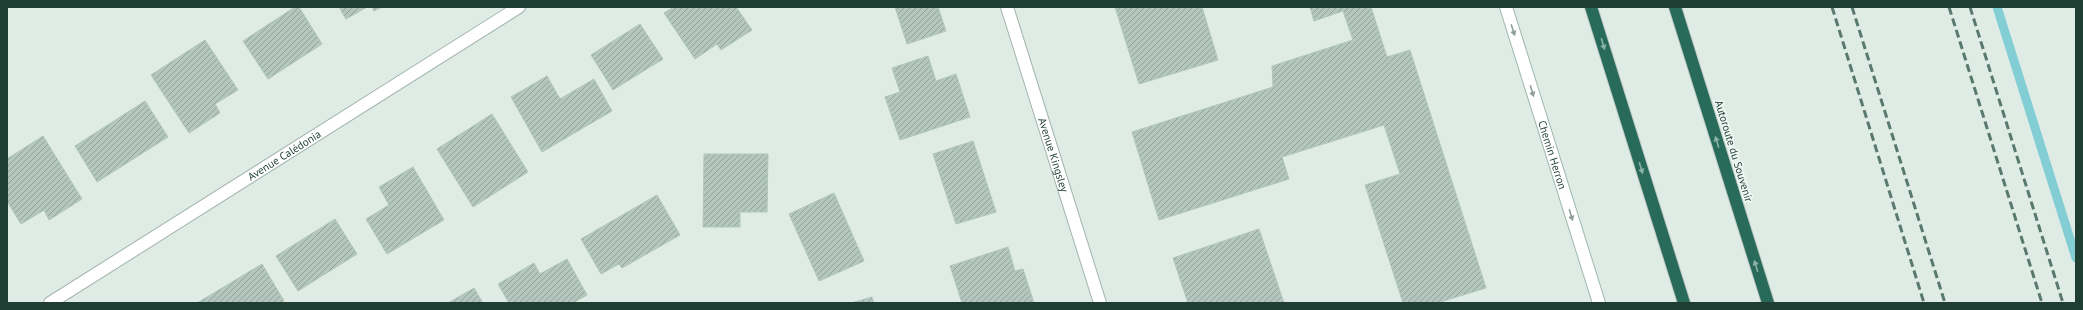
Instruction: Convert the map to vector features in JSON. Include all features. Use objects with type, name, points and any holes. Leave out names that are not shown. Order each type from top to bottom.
[{"type":"highway","points":[[1591,7],[1684,303]]},
{"type":"highway","name":"Autoroute du Souvenir","points":[[1675,7],[1768,303]]},
{"type":"street","name":"Avenue Calédonia","points":[[50,303],[519,7]]},
{"type":"street","name":"Avenue Kingsley","points":[[1007,7],[1100,303]]},
{"type":"street","name":"Chemin Herron","points":[[1506,7],[1599,303]]},
{"type":"building","points":[[295,7],[299,7],[322,44],[268,79],[243,41]]},
{"type":"building","points":[[339,7],[367,7],[346,19]]},
{"type":"building","points":[[372,7],[382,7],[374,11]]},
{"type":"building","points":[[674,7],[736,7],[752,30],[721,50],[717,44],[695,59],[664,13]]},
{"type":"building","points":[[895,7],[938,7],[946,31],[907,44]]},
{"type":"building","points":[[1115,7],[1202,7],[1218,60],[1139,84]]},
{"type":"building","points":[[1310,7],[1371,7],[1387,57],[1410,50],[1486,288],[1437,303],[1403,303],[1365,185],[1400,174],[1384,125],[1282,157],[1289,179],[1159,220],[1132,132],[1273,87],[1272,66],[1353,40],[1343,11],[1314,21]]},
{"type":"building","points":[[640,24],[663,59],[613,90],[591,55]]},
{"type":"building","points":[[205,40],[238,90],[215,104],[220,113],[189,133],[151,75]]},
{"type":"building","points":[[928,56],[936,81],[956,74],[970,117],[900,140],[885,97],[900,92],[892,68]]},
{"type":"building","points":[[547,76],[560,99],[594,79],[612,111],[542,152],[511,97]]},
{"type":"building","points":[[145,101],[168,137],[97,182],[75,146]]},
{"type":"building","points":[[492,114],[528,172],[473,207],[437,149]]},
{"type":"building","points":[[43,136],[82,199],[49,220],[44,210],[21,224],[7,201],[7,159]]},
{"type":"building","points":[[973,141],[996,212],[956,224],[933,154]]},
{"type":"building","points":[[704,154],[768,154],[767,212],[740,212],[740,227],[703,227]]},
{"type":"building","points":[[413,167],[444,220],[387,254],[366,219],[389,205],[379,187]]},
{"type":"building","points":[[834,193],[864,261],[819,281],[789,214]]},
{"type":"building","points":[[657,195],[680,235],[622,268],[619,264],[601,274],[581,239]]},
{"type":"building","points":[[335,219],[357,254],[298,291],[276,256]]},
{"type":"building","points":[[1259,229],[1284,303],[1188,303],[1173,258]]},
{"type":"building","points":[[1008,247],[1015,271],[1023,269],[1034,303],[962,303],[950,266]]},
{"type":"building","points":[[567,259],[587,295],[573,303],[509,303],[498,284],[534,263],[540,274]]},
{"type":"building","points":[[262,264],[284,301],[281,303],[197,303]]},
{"type":"building","points":[[474,288],[483,303],[448,303]]},
{"type":"building","points":[[872,297],[874,303],[851,303]]},
{"type":"waterway","points":[[1997,7],[2076,258]]},
{"type":"railway","points":[[1832,7],[1924,303]]},
{"type":"railway","points":[[1852,7],[1945,303]]},
{"type":"railway","points":[[1949,7],[2042,303]]},
{"type":"railway","points":[[1970,7],[2063,303]]}]
